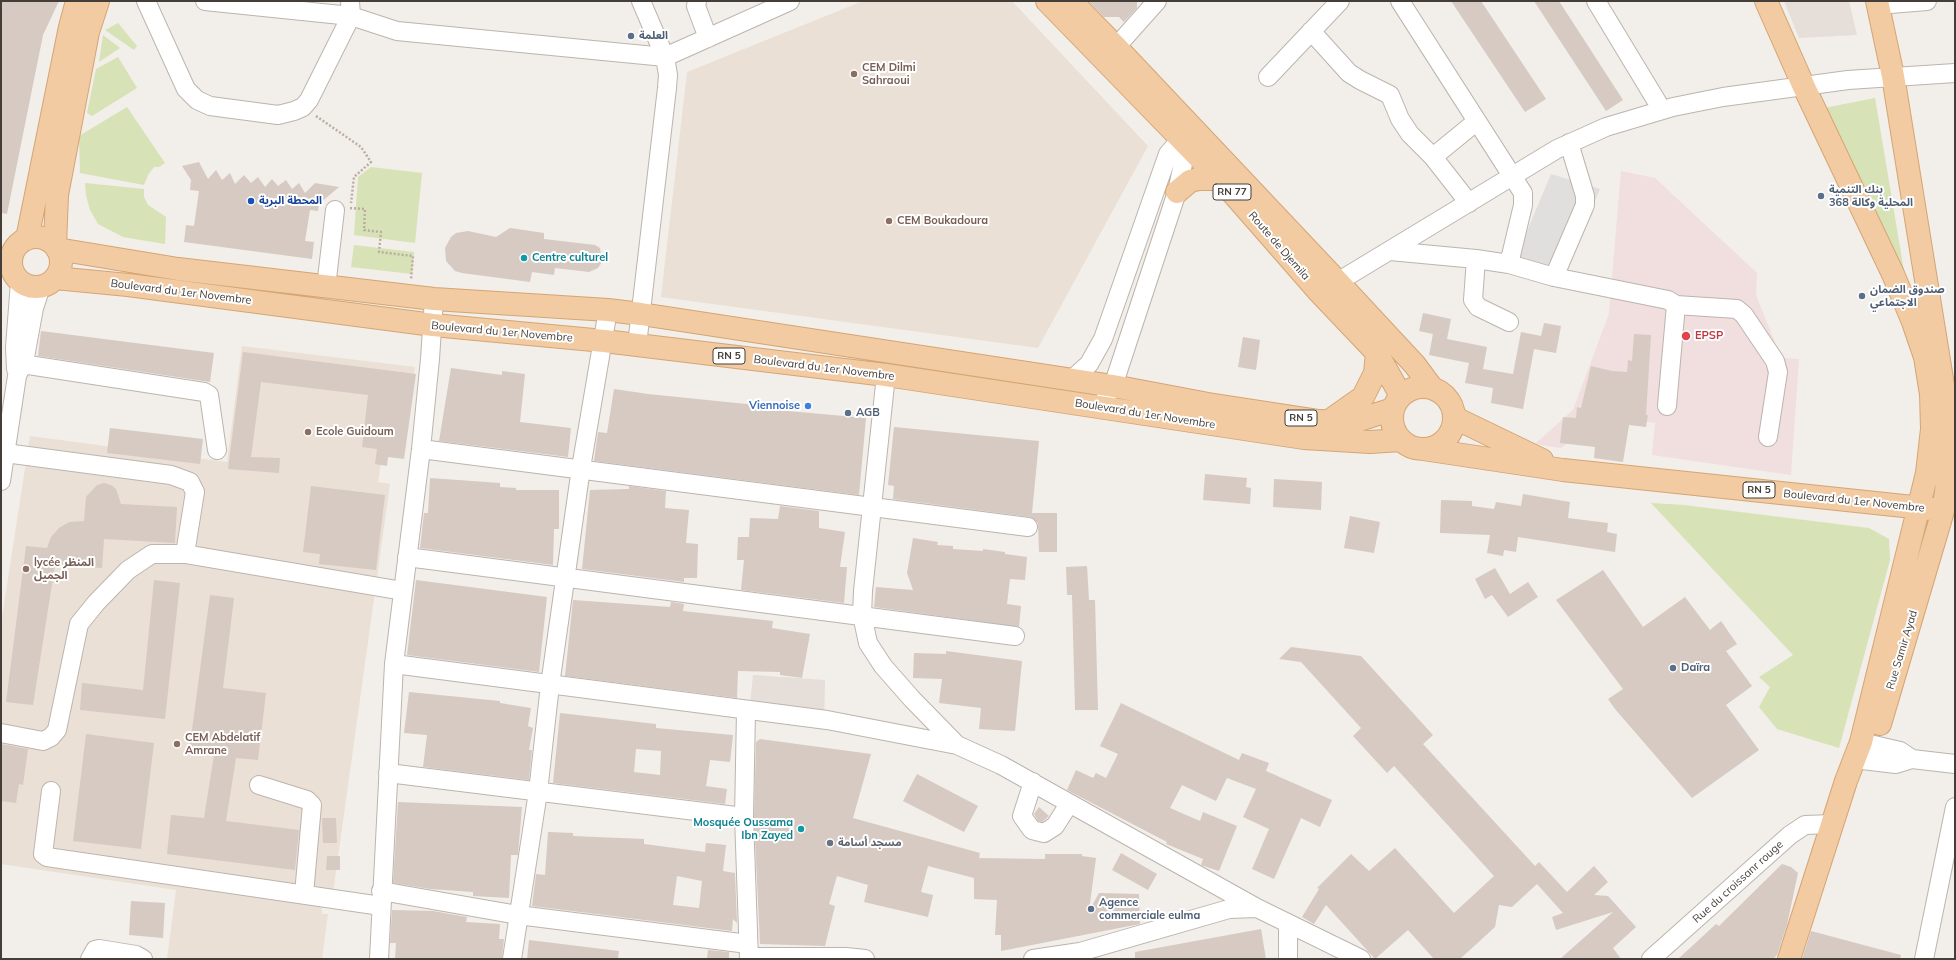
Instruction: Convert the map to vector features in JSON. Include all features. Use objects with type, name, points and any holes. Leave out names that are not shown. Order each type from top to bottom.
[{"type":"main road","points":[[78,1],[70,26],[14,245],[11,262],[26,279],[61,264],[56,247],[57,195],[88,32],[98,1]]},
{"type":"main road","name":"Route de Djemila","points":[[1047,1],[1190,138],[1328,287],[1377,353],[1397,403]]},
{"type":"main road","name":"Route de Djemila","points":[[1071,1],[1177,113],[1190,138],[1223,182],[1328,287],[1415,365],[1432,388]]},
{"type":"main road","name":"Rue Samir Ayad","points":[[1766,1],[1804,87],[1893,274],[1913,322],[1925,357],[1931,394],[1932,429],[1927,473],[1918,507],[1892,652]]},
{"type":"main road","name":"Rue Samir Ayad","points":[[1789,959],[1846,781],[1863,752],[1892,652],[1949,512],[1946,492],[1950,445],[1948,416],[1893,76],[1878,3]]},
{"type":"main road","points":[[1177,192],[1190,181],[1198,179],[1211,178],[1223,182]]},
{"type":"main road","points":[[14,245],[39,237],[56,247]]},
{"type":"main road","name":"Boulevard du 1er Novembre","points":[[56,247],[178,269],[326,287],[434,299],[608,310],[641,314],[1070,381],[1113,386],[1206,414],[1304,438],[1370,442],[1401,440]]},
{"type":"main road","name":"Boulevard du 1er Novembre","points":[[26,279],[128,285],[433,325],[637,345],[886,375],[1095,406],[1329,421],[1359,420],[1397,403]]},
{"type":"main road","points":[[1329,421],[1363,397],[1375,374],[1377,353]]},
{"type":"main road","points":[[1415,387],[1432,388],[1439,391],[1450,402],[1455,418],[1450,434],[1445,440],[1431,448],[1423,449],[1411,446],[1401,440],[1393,426],[1397,403],[1415,387]]},
{"type":"main road","name":"Boulevard du 1er Novembre","points":[[1455,418],[1563,470]]},
{"type":"main road","name":"Boulevard du 1er Novembre","points":[[1423,449],[1563,470],[1918,507],[1949,512]]},
{"type":"street","points":[[146,1],[186,89],[197,100],[210,106],[278,115],[303,107],[310,100],[351,8]]},
{"type":"street","points":[[205,1],[351,8],[397,32],[665,57],[708,38],[778,3]]},
{"type":"street","points":[[637,345],[668,75],[665,57],[641,1]]},
{"type":"street","points":[[697,1],[696,6],[708,38]]},
{"type":"street","points":[[1116,47],[1157,1]]},
{"type":"street","points":[[1268,77],[1340,1]]},
{"type":"street","points":[[1400,1],[1522,192],[1523,205],[1509,264]]},
{"type":"street","points":[[1596,1],[1662,110]]},
{"type":"street","points":[[1878,3],[1927,1]]},
{"type":"street","points":[[1311,31],[1349,73],[1360,80],[1390,94],[1406,129],[1433,157],[1469,203]]},
{"type":"street","points":[[1328,287],[1569,143],[1606,127],[1662,110],[1722,97],[1848,80],[1955,73]]},
{"type":"street","points":[[1433,157],[1477,121]]},
{"type":"street","points":[[1095,406],[1107,396],[1113,386],[1177,192],[1190,138]]},
{"type":"street","points":[[1070,381],[1089,364],[1103,339],[1168,154],[1175,146],[1190,138]]},
{"type":"street","points":[[1554,277],[1585,205],[1585,196],[1569,143]]},
{"type":"street","points":[[326,287],[336,210]]},
{"type":"street","points":[[1390,251],[1476,259],[1509,264],[1554,277],[1668,300],[1676,305],[1737,309],[1744,315],[1774,361],[1778,372],[1768,437]]},
{"type":"street","points":[[1476,259],[1473,300],[1478,307],[1509,322]]},
{"type":"street","points":[[20,370],[14,357],[26,279]]},
{"type":"street","points":[[379,959],[394,664],[421,449],[433,325],[434,299]]},
{"type":"street","points":[[1666,406],[1676,305]]},
{"type":"street","points":[[512,959],[538,792],[550,685],[581,468],[604,342],[608,310]]},
{"type":"street","points":[[1,481],[5,453],[8,394],[20,370]]},
{"type":"street","points":[[20,370],[204,392],[209,395],[217,450]]},
{"type":"street","points":[[886,375],[862,591],[862,615],[868,643],[883,666],[912,700],[957,745]]},
{"type":"street","points":[[421,449],[581,468],[1028,527]]},
{"type":"street","points":[[5,453],[171,475],[190,482],[195,492],[185,554]]},
{"type":"street","points":[[1,734],[43,741],[51,737],[57,730],[79,624],[96,603],[128,570],[152,554],[185,554],[403,591]]},
{"type":"street","points":[[407,557],[1015,636]]},
{"type":"street","points":[[394,664],[746,711],[827,720],[957,745],[1001,765],[1068,804],[1257,908],[1361,959]]},
{"type":"street","points":[[746,711],[744,817],[748,953]]},
{"type":"street","points":[[1863,752],[1896,764],[1912,759],[1955,764]]},
{"type":"street","points":[[388,773],[744,817]]},
{"type":"street","points":[[1032,782],[1022,816],[1032,830],[1044,834],[1055,826],[1068,804]]},
{"type":"street","points":[[259,785],[307,800],[312,805],[304,894]]},
{"type":"street","points":[[51,791],[43,854],[47,857],[304,894],[381,898],[518,915],[748,953],[865,959]]},
{"type":"street","points":[[1924,959],[1955,808]]},
{"type":"street","name":"Rue du croissanr rouge","points":[[1652,959],[1790,834],[1805,825],[1833,824]]},
{"type":"street","points":[[1032,959],[1081,955],[1229,909],[1257,908]]},
{"type":"street","points":[[1288,923],[1288,959]]},
{"type":"street","points":[[90,959],[95,950],[99,948],[136,954],[143,959]]},
{"type":"path","points":[[303,107],[361,147],[371,162],[354,177],[350,208],[365,209],[364,230],[381,232],[379,252],[413,256],[410,287],[408,287],[407,296]]},
{"type":"shaded area","name":"CEM Boukadoura","points":[[863,1],[1012,1],[1148,146],[1038,348],[661,297],[687,72]]},
{"type":"shaded area","points":[[1784,1],[1849,1],[1857,35],[1799,38]]},
{"type":"shaded area","name":"EPSP","points":[[1621,171],[1655,178],[1757,273],[1756,295],[1781,358],[1799,359],[1791,475],[1652,455],[1655,423],[1595,415],[1592,426],[1561,448],[1535,444],[1573,410],[1609,314]]},
{"type":"shaded area","points":[[1551,174],[1600,189],[1560,284],[1514,262]]},
{"type":"shaded area","name":"CEM Abdelatif Amrane","points":[[242,346],[415,367],[410,402],[390,401],[378,482],[390,484],[333,893],[321,892],[322,914],[328,914],[322,959],[167,959],[176,890],[1,864],[1,624],[30,436],[227,462]]},
{"type":"shaded area","points":[[753,675],[825,680],[824,723],[749,714]]},
{"type":"green space","points":[[118,23],[137,46],[134,50],[105,30]]},
{"type":"green space","points":[[103,35],[120,48],[99,62]]},
{"type":"green space","points":[[118,57],[137,88],[92,116],[87,113],[96,69]]},
{"type":"green space","points":[[1875,98],[1906,283],[1824,108]]},
{"type":"green space","points":[[127,107],[165,163],[159,167],[154,167],[148,175],[144,185],[80,173],[79,136]]},
{"type":"green space","points":[[371,167],[422,173],[415,243],[354,235],[358,177]]},
{"type":"green space","points":[[85,183],[144,189],[144,197],[148,205],[166,217],[165,244],[123,237],[98,224],[90,210],[86,195]]},
{"type":"green space","points":[[354,245],[414,252],[412,274],[351,267]]},
{"type":"green space","points":[[1651,503],[1684,505],[1869,528],[1889,539],[1890,560],[1839,748],[1777,729],[1759,707],[1770,687],[1759,677],[1793,655]]},
{"type":"building","points":[[1,1],[59,1],[43,35],[7,214],[1,213]]},
{"type":"building","points":[[1088,1],[1137,1],[1137,8],[1124,22],[1119,17],[1104,17]]},
{"type":"building","points":[[1451,1],[1481,1],[1546,99],[1525,112]]},
{"type":"building","points":[[1534,1],[1559,1],[1623,100],[1606,111]]},
{"type":"building","points":[[199,162],[208,179],[216,170],[222,180],[230,173],[235,184],[244,175],[251,183],[258,177],[265,187],[272,179],[278,186],[286,180],[292,189],[299,183],[305,193],[315,183],[339,187],[319,204],[318,211],[310,210],[305,241],[314,242],[312,259],[184,242],[186,225],[194,226],[199,191],[190,190],[191,180],[182,166]]},
{"type":"building","name":"Centre culturel","points":[[510,228],[544,233],[544,239],[595,245],[600,248],[602,262],[598,268],[589,272],[555,268],[554,275],[532,272],[530,282],[462,273],[455,271],[446,261],[445,248],[451,237],[456,233],[468,231],[496,237]]},
{"type":"building","points":[[1423,313],[1451,319],[1447,339],[1487,347],[1483,369],[1513,374],[1521,332],[1541,336],[1544,323],[1561,326],[1556,353],[1534,349],[1523,409],[1491,403],[1493,388],[1465,383],[1469,363],[1429,355],[1433,334],[1419,331]]},
{"type":"building","points":[[41,331],[214,353],[210,382],[38,356]]},
{"type":"building","points":[[1634,334],[1651,335],[1646,415],[1648,415],[1646,427],[1629,425],[1623,462],[1594,458],[1595,447],[1560,443],[1563,417],[1576,418],[1577,407],[1581,408],[1591,366],[1612,371],[1627,372],[1628,360],[1632,361]]},
{"type":"building","points":[[1243,337],[1260,340],[1256,370],[1238,367]]},
{"type":"building","points":[[243,352],[416,374],[404,459],[388,457],[387,466],[375,464],[377,449],[362,447],[368,395],[261,382],[251,457],[280,458],[279,473],[228,469]]},
{"type":"building","points":[[451,368],[502,375],[502,371],[525,374],[520,422],[571,428],[568,457],[439,441]]},
{"type":"building","points":[[614,389],[756,405],[755,408],[866,418],[859,495],[594,461],[598,432],[607,433]]},
{"type":"building","points":[[894,427],[1039,441],[1032,513],[1057,513],[1057,552],[1039,552],[1038,523],[1030,517],[893,499],[894,486],[888,485]]},
{"type":"building","points":[[110,428],[203,439],[200,464],[107,453]]},
{"type":"building","points":[[1205,474],[1247,478],[1246,487],[1251,488],[1250,504],[1203,500]]},
{"type":"building","points":[[430,478],[500,483],[500,487],[516,488],[516,490],[559,490],[559,529],[554,529],[553,565],[420,548],[424,513],[428,513]]},
{"type":"building","points":[[1274,479],[1322,482],[1321,510],[1273,507]]},
{"type":"building","points":[[104,483],[111,485],[116,489],[121,504],[177,507],[175,543],[104,539],[102,568],[55,565],[33,705],[6,702],[26,546],[47,548],[51,537],[59,528],[69,522],[84,521],[86,497],[97,485]]},
{"type":"building","points":[[311,486],[385,495],[376,570],[319,564],[320,554],[303,552]]},
{"type":"building","points":[[629,486],[666,491],[665,508],[689,510],[686,543],[698,544],[697,578],[684,578],[684,582],[582,569],[590,490],[629,489]]},
{"type":"building","points":[[1523,494],[1570,502],[1568,518],[1608,523],[1607,532],[1617,534],[1615,552],[1518,537],[1516,552],[1504,550],[1503,556],[1487,553],[1490,535],[1440,533],[1441,500],[1472,501],[1472,506],[1494,509],[1496,502],[1521,506]]},
{"type":"building","points":[[780,506],[819,511],[819,528],[845,532],[840,567],[847,567],[844,603],[741,590],[744,560],[737,560],[738,537],[749,537],[750,518],[778,519]]},
{"type":"building","points":[[1350,516],[1380,522],[1374,553],[1344,548]]},
{"type":"building","points":[[913,538],[938,542],[937,545],[953,546],[953,549],[983,551],[983,549],[1027,557],[1025,580],[1010,579],[1007,604],[1021,606],[1019,627],[874,607],[876,587],[913,590],[907,573]]},
{"type":"building","points":[[1087,566],[1089,600],[1095,600],[1098,710],[1075,710],[1072,595],[1067,595],[1066,567]]},
{"type":"building","points":[[1495,568],[1510,594],[1528,582],[1538,597],[1508,617],[1492,595],[1485,599],[1475,579]]},
{"type":"building","name":"Daïra","points":[[1603,570],[1643,627],[1685,597],[1710,630],[1721,621],[1737,644],[1726,651],[1752,686],[1726,705],[1759,750],[1692,798],[1608,699],[1623,689],[1556,600]]},
{"type":"building","points":[[154,580],[180,583],[165,719],[80,710],[82,683],[143,690]]},
{"type":"building","points":[[416,580],[547,597],[539,672],[407,655]]},
{"type":"building","points":[[210,595],[234,598],[223,688],[266,693],[258,760],[236,758],[226,821],[299,830],[295,870],[167,854],[171,815],[204,818],[214,755],[189,752]]},
{"type":"building","points":[[573,600],[670,607],[671,602],[684,604],[683,611],[773,621],[772,628],[810,634],[802,678],[780,675],[780,672],[738,671],[737,698],[565,676]]},
{"type":"building","points":[[1291,647],[1361,656],[1433,735],[1423,744],[1535,866],[1539,862],[1567,892],[1594,866],[1608,882],[1594,895],[1608,896],[1636,927],[1613,948],[1621,959],[1560,959],[1613,912],[1556,930],[1552,917],[1563,913],[1537,884],[1512,907],[1499,905],[1495,927],[1460,959],[1434,959],[1408,930],[1375,959],[1326,905],[1314,924],[1302,917],[1319,889],[1317,888],[1351,854],[1369,871],[1395,848],[1454,913],[1494,876],[1394,766],[1387,773],[1353,736],[1361,728],[1301,662],[1279,659]]},
{"type":"building","points":[[946,651],[1022,661],[1015,731],[979,729],[981,708],[939,703],[942,679],[913,678],[914,653],[946,654]]},
{"type":"building","points":[[409,692],[500,701],[500,703],[531,708],[528,726],[533,728],[529,750],[532,750],[529,780],[423,767],[427,735],[404,733]]},
{"type":"building","points":[[1121,703],[1239,760],[1242,753],[1269,763],[1266,771],[1332,800],[1320,827],[1301,818],[1274,879],[1252,869],[1269,829],[1243,817],[1256,789],[1227,778],[1216,801],[1182,785],[1170,808],[1200,821],[1203,812],[1237,826],[1219,871],[1201,865],[1203,859],[1166,844],[1167,842],[1067,790],[1076,770],[1093,778],[1096,773],[1106,778],[1118,754],[1100,746]]},
{"type":"building","points":[[560,713],[656,724],[656,728],[733,735],[730,762],[710,760],[706,786],[727,789],[725,804],[553,783]],"holes":[[[636,749],[661,751],[660,775],[634,772]]]},
{"type":"building","points":[[86,734],[154,743],[141,849],[73,841]]},
{"type":"building","points":[[760,739],[871,754],[853,818],[980,853],[979,858],[1045,859],[1045,854],[1082,854],[1082,856],[1096,858],[1089,911],[1099,893],[1139,894],[1140,924],[1001,951],[1001,935],[995,935],[997,900],[974,899],[974,878],[928,866],[921,892],[933,895],[928,917],[864,902],[868,885],[837,876],[829,904],[835,906],[825,946],[760,944],[754,817],[756,742]]},
{"type":"building","points":[[1,744],[28,749],[23,785],[19,784],[16,803],[1,801]]},
{"type":"building","points":[[917,774],[978,806],[964,832],[903,801]]},
{"type":"building","points":[[398,802],[522,807],[518,855],[511,855],[509,898],[473,896],[473,892],[430,889],[393,883]]},
{"type":"building","points":[[1039,807],[1049,816],[1042,822],[1038,821],[1034,814]]},
{"type":"building","points":[[322,818],[336,818],[337,843],[323,843]]},
{"type":"building","points":[[548,832],[573,833],[573,836],[644,839],[644,844],[705,852],[706,843],[726,845],[723,871],[735,873],[737,923],[733,919],[732,931],[532,906],[536,874],[545,875]],"holes":[[[677,876],[702,881],[699,908],[673,905]]]},
{"type":"building","points":[[1121,853],[1157,874],[1148,890],[1112,870]]},
{"type":"building","points":[[327,856],[340,856],[340,870],[326,870]]},
{"type":"building","points":[[1782,864],[1791,867],[1798,873],[1787,925],[1777,955],[1773,959],[1678,959],[1716,924],[1719,926]]},
{"type":"building","points":[[131,901],[165,903],[163,938],[129,935]]},
{"type":"building","points":[[392,910],[433,911],[467,917],[466,922],[500,924],[499,939],[504,939],[502,959],[395,959],[396,943],[390,943]]},
{"type":"building","points":[[1261,929],[1266,959],[1135,959],[1135,952]]},
{"type":"building","points":[[1811,931],[1901,955],[1900,959],[1802,959]]},
{"type":"building","points":[[529,940],[619,951],[618,959],[527,959]]},
{"type":"building","points":[[708,950],[729,952],[729,959],[707,959]]},
{"type":"place","name":"العلمة","points":[[631,36]]},
{"type":"place","name":"CEM Dilmi Sahraoui","points":[[854,74]]},
{"type":"place","name":"بنك التنمية المحلية وكالة 368","points":[[1821,196]]},
{"type":"place","name":"المحطة البرية","points":[[251,201]]},
{"type":"place","name":"CEM Boukadoura","points":[[889,221]]},
{"type":"place","name":"Centre culturel","points":[[524,258]]},
{"type":"place","name":"صندوق الضمان الاجتماعي","points":[[1862,296]]},
{"type":"place","name":"EPSP","points":[[1686,336]]},
{"type":"place","name":"Viennoise","points":[[808,406]]},
{"type":"place","name":"AGB","points":[[848,413]]},
{"type":"place","name":"Ecole Guidoum","points":[[308,432]]},
{"type":"place","name":"lycée المنظر الجميل","points":[[26,569]]},
{"type":"place","name":"Daïra","points":[[1673,668]]},
{"type":"place","name":"CEM Abdelatif Amrane","points":[[177,744]]},
{"type":"place","name":"Mosquée Oussama Ibn Zayed","points":[[801,829]]},
{"type":"place","name":"مسجد أسامة","points":[[830,843]]},
{"type":"place","name":"Agence commerciale eulma","points":[[1091,909]]}]
